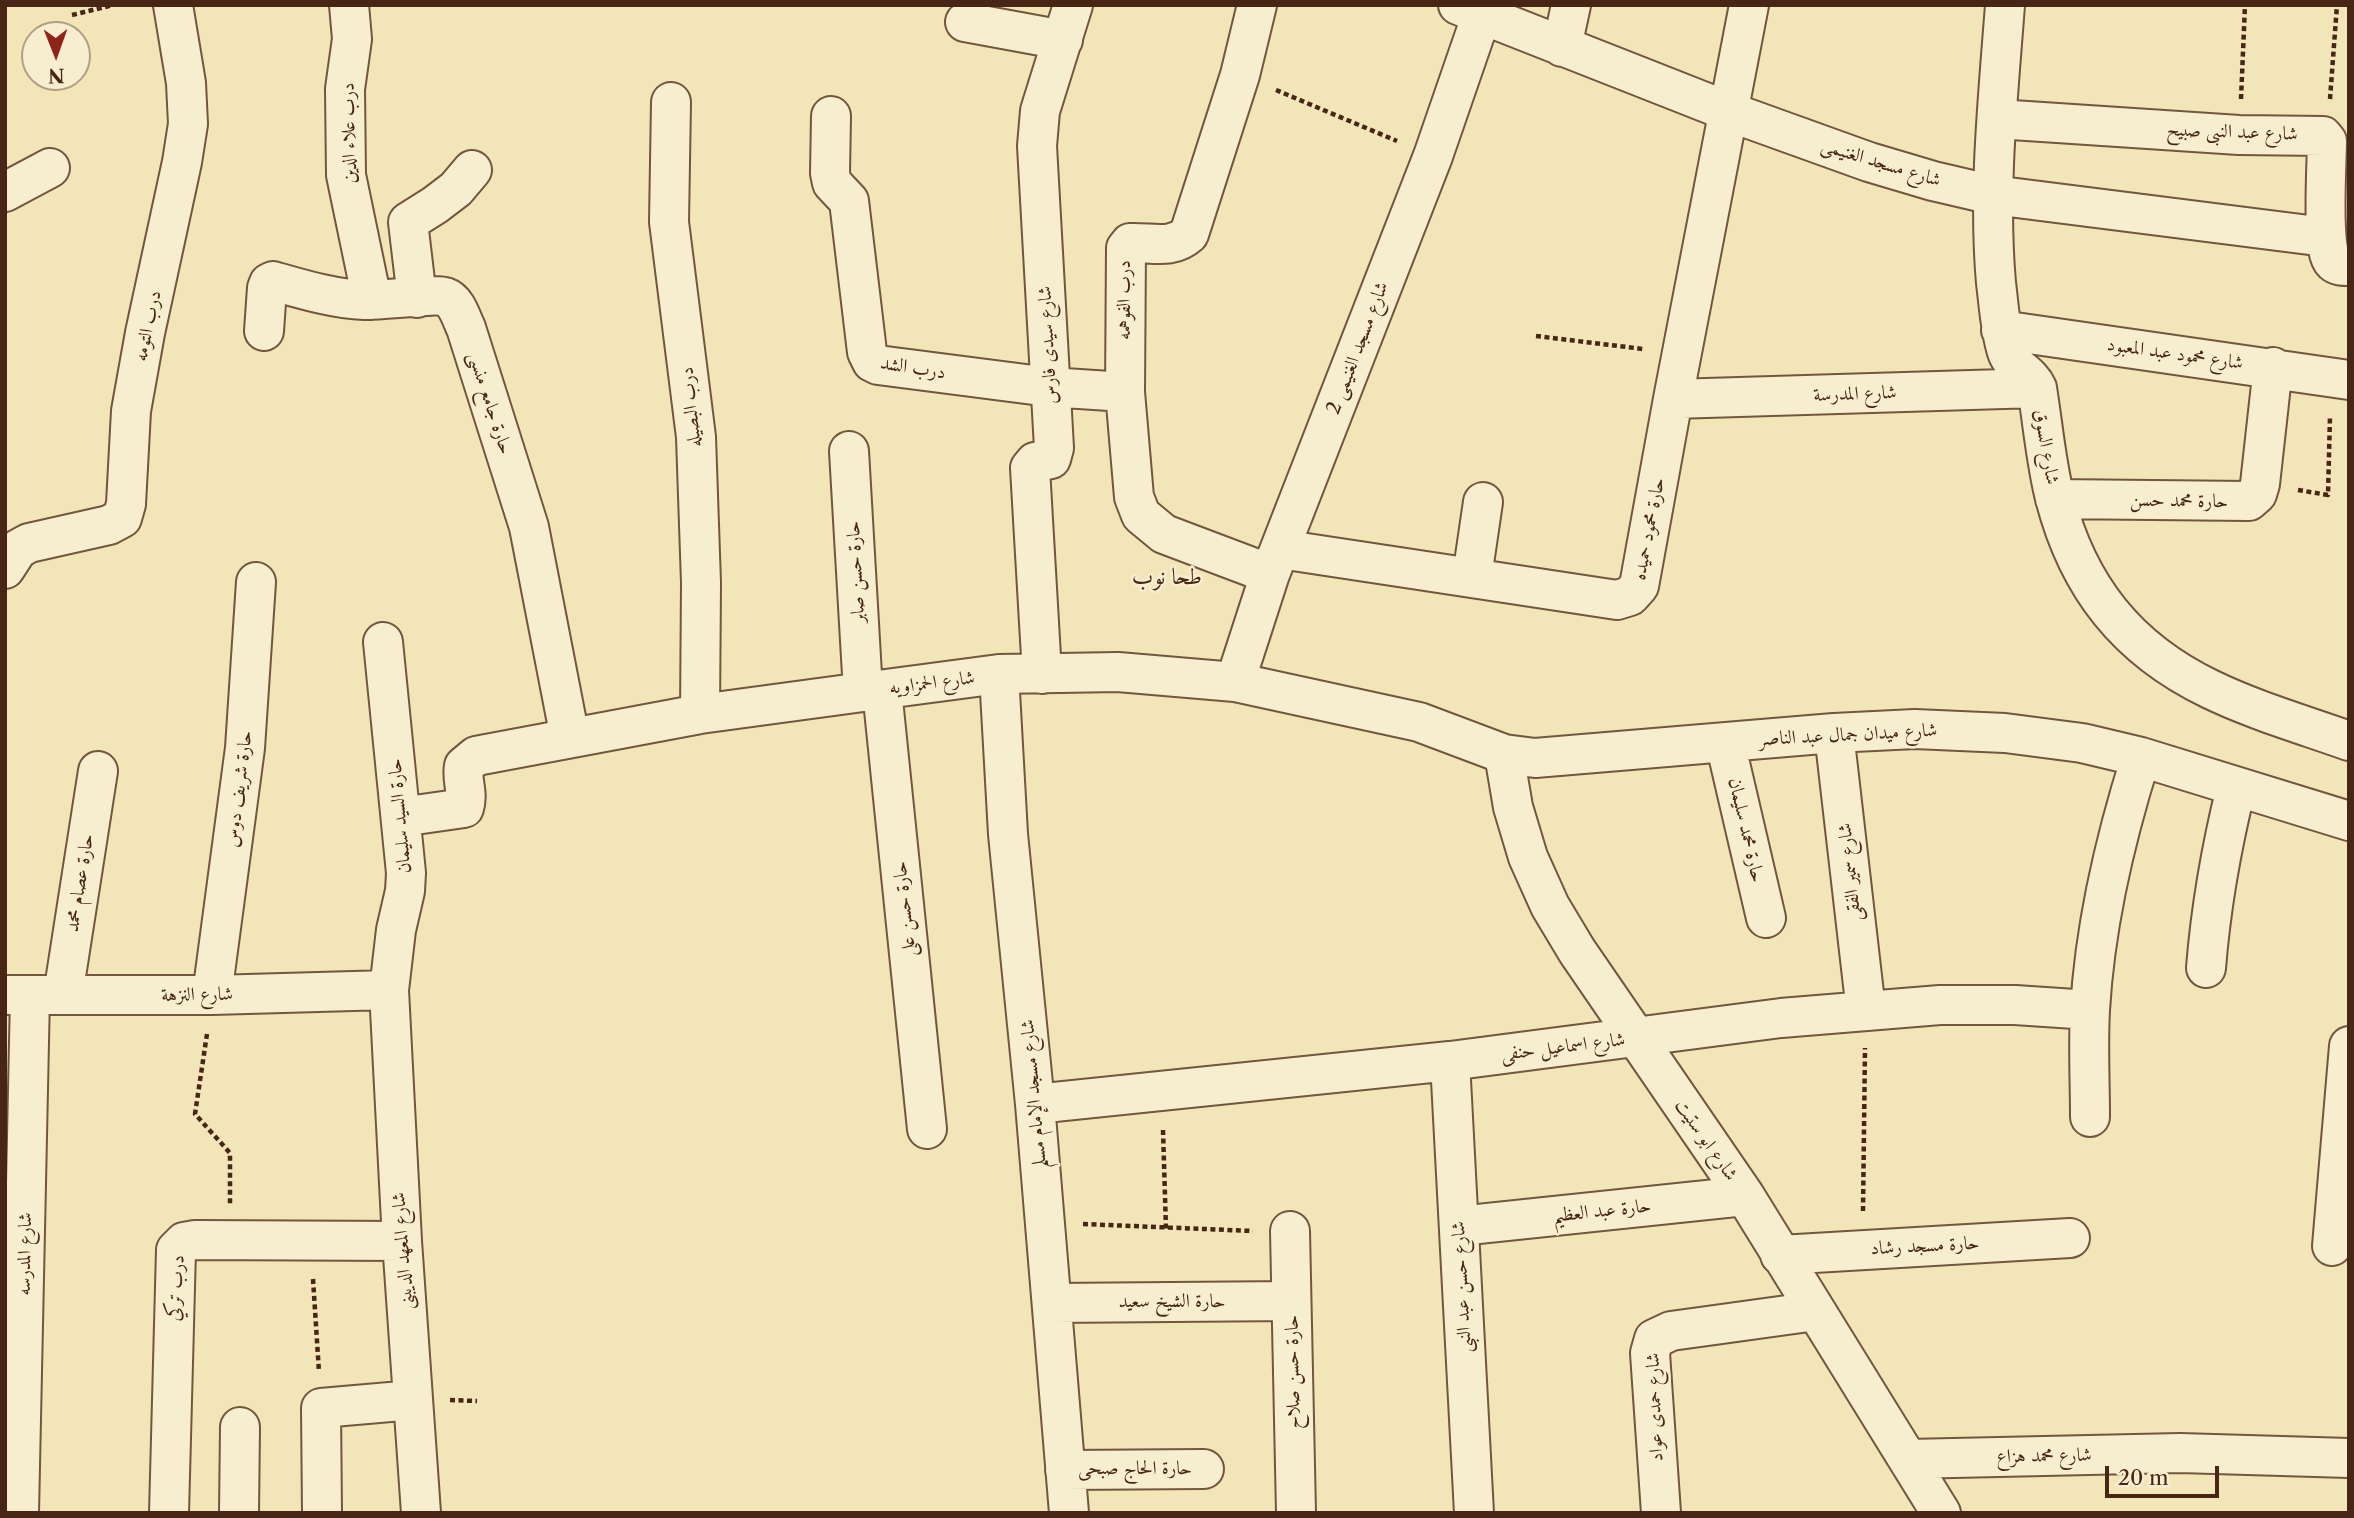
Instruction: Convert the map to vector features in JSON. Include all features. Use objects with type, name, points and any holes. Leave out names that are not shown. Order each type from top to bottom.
[{"type":"street","name":"درب التومه","points":[[5,569],[18,549],[29,543],[109,525],[122,518],[127,504],[131,411],[188,124],[186,83],[173,5]]},
{"type":"street","name":"درب علاء الدين","points":[[349,5],[352,39],[345,89],[346,175],[372,300]]},
{"type":"street","name":"درب الفوهمه","points":[[1257,5],[1240,75],[1189,234],[1180,242],[1168,245],[1129,243],[1126,248],[1125,392],[1134,498],[1141,514],[1164,534],[1275,562]]},
{"type":"street","points":[[1562,47],[1571,5]]},
{"type":"street","name":"حارة محمود حميده","points":[[1275,562],[1472,577],[1617,600],[1630,596],[1639,586],[1749,5]]},
{"type":"street","name":"شارع السوق","points":[[2005,5],[1993,195],[1993,245],[2001,330],[2012,363],[2028,373],[2036,388],[2055,499],[2076,558],[2103,606],[2143,648],[2173,669],[2210,690],[2349,741]]},
{"type":"street","name":"شارع مسجد الغنيمى","points":[[1470,10],[1730,112],[1869,162],[1993,195],[2325,237]]},
{"type":"street","name":"شارع مسجد الغنيمى 2","points":[[1235,682],[1275,562],[1433,156],[1470,10]]},
{"type":"street","points":[[965,22],[1068,22]]},
{"type":"street","name":"شارع سيدى فارس","points":[[1042,674],[1030,468],[1035,462],[1051,459],[1053,454],[1037,146],[1040,111],[1068,22]]},
{"type":"street","name":"درب البصيله","points":[[671,102],[669,222],[696,437],[701,583],[700,714]]},
{"type":"street","name":"درب الشد","points":[[831,116],[830,173],[832,183],[849,201],[867,352],[872,362],[878,365],[1049,387],[1125,392]]},
{"type":"street","name":"شارع عبد النبى صبيح","points":[[1997,118],[2239,135],[2316,135],[2323,136],[2334,156]]},
{"type":"street","points":[[2334,156],[2325,237],[2331,261],[2349,266]]},
{"type":"street","points":[[5,192],[50,168]]},
{"type":"street","points":[[417,298],[408,222],[446,197],[472,170]]},
{"type":"street","name":"حارة جامع منسى","points":[[264,331],[267,288],[272,281],[343,297],[372,300],[447,297],[455,305],[466,328],[529,527],[570,738]]},
{"type":"street","name":"شارع محمود عبد المعبود","points":[[2001,330],[2339,378]]},
{"type":"street","points":[[2260,484],[2273,367]]},
{"type":"street","name":"شارع المدرسة","points":[[1673,399],[2036,388]]},
{"type":"street","name":"حارة حسن صابر","points":[[849,451],[873,691]]},
{"type":"street","name":"حارة محمد حسن","points":[[2055,499],[2239,502],[2249,501],[2257,494],[2260,484]]},
{"type":"street","points":[[1472,577],[1483,502]]},
{"type":"street","name":"حارة شريف دوس","points":[[212,995],[245,748],[256,582]]},
{"type":"street","name":"حارة السيد سليمان","points":[[383,642],[406,873],[389,990]]},
{"type":"street","name":"شارع الحمزاويه","points":[[401,817],[464,808],[467,798],[464,766],[477,756],[700,714],[999,674],[1118,672],[1235,682],[1419,722],[1504,754]]},
{"type":"street","name":"شارع مسجد الإمام مسلم","points":[[999,674],[1008,834],[1053,1303],[1069,1513]]},
{"type":"street","name":"حارة حسن على","points":[[873,691],[927,1129]]},
{"type":"street","name":"شارع ميدان جمال عبد الناصر","points":[[1504,754],[1535,758],[1834,733],[1915,729],[2005,733],[2082,743],[2141,757],[2349,821]]},
{"type":"street","name":"شارع سمير الفقى","points":[[1834,733],[1866,1011]]},
{"type":"street","name":"حارة محمد سليمان","points":[[1725,742],[1766,918]]},
{"type":"street","name":"شارع ابو ستيت","points":[[1504,754],[1513,807],[1528,857],[1550,906],[1577,951],[1745,1196],[1941,1513]]},
{"type":"street","points":[[2090,1117],[2090,1010],[2105,895],[2125,807],[2141,757]]},
{"type":"street","name":"حارة عصام محمد","points":[[33,995],[98,771]]},
{"type":"street","points":[[2206,968],[2211,907],[2221,848],[2236,788]]},
{"type":"street","name":"شارع النزهة","points":[[33,995],[212,995],[389,990]]},
{"type":"street","name":"شارع المعهد الديبنى","points":[[389,990],[402,1241],[421,1513]]},
{"type":"street","name":"شارع المدرسه","points":[[19,1513],[33,995]]},
{"type":"street","name":"شارع اسماعيل حنفى","points":[[1035,1104],[1450,1061],[1781,1018],[1940,1005],[2015,1005],[2090,1010]]},
{"type":"street","name":"شارع حسن عبد النبى","points":[[1450,1061],[1474,1513]]},
{"type":"street","points":[[2332,1246],[2348,1069]]},
{"type":"street","name":"حارة عبد العظيم","points":[[1459,1226],[1745,1196]]},
{"type":"street","name":"حارة حسن صلاح","points":[[1290,1231],[1296,1513]]},
{"type":"street","name":"حارة مسجد رشاد","points":[[1780,1255],[2070,1238]]},
{"type":"street","name":"درب تركي","points":[[169,1513],[176,1250],[184,1242],[231,1240],[402,1241]]},
{"type":"street","name":"حارة الشيخ سعيد","points":[[1053,1303],[1291,1301]]},
{"type":"street","name":"شارع حمدى عواد","points":[[1661,1513],[1650,1353],[1654,1339],[1671,1331],[1816,1311]]},
{"type":"street","points":[[322,1513],[321,1408],[413,1400]]},
{"type":"street","points":[[239,1513],[240,1427]]},
{"type":"street","name":"شارع محمد هزاع","points":[[1908,1460],[2180,1453],[2349,1458]]},
{"type":"street","name":"حارة الحاج صبحى","points":[[1065,1470],[1204,1469]]},
{"type":"path","points":[[72,15],[113,5]]},
{"type":"path","points":[[2239,135],[2245,5]]},
{"type":"path","points":[[2334,156],[2337,5]]},
{"type":"path","points":[[1240,75],[1433,156]]},
{"type":"path","points":[[1536,335],[1682,355]]},
{"type":"path","points":[[2260,484],[2328,495],[2339,378]]},
{"type":"path","points":[[212,995],[195,1114],[230,1153],[231,1240]]},
{"type":"path","points":[[1863,1250],[1866,1011]]},
{"type":"path","points":[[1161,1091],[1166,1228]]},
{"type":"path","points":[[1044,1222],[1290,1231]]},
{"type":"path","points":[[311,1240],[321,1408]]},
{"type":"district","name":"طحا نوب","points":[[1167,577]]}]
